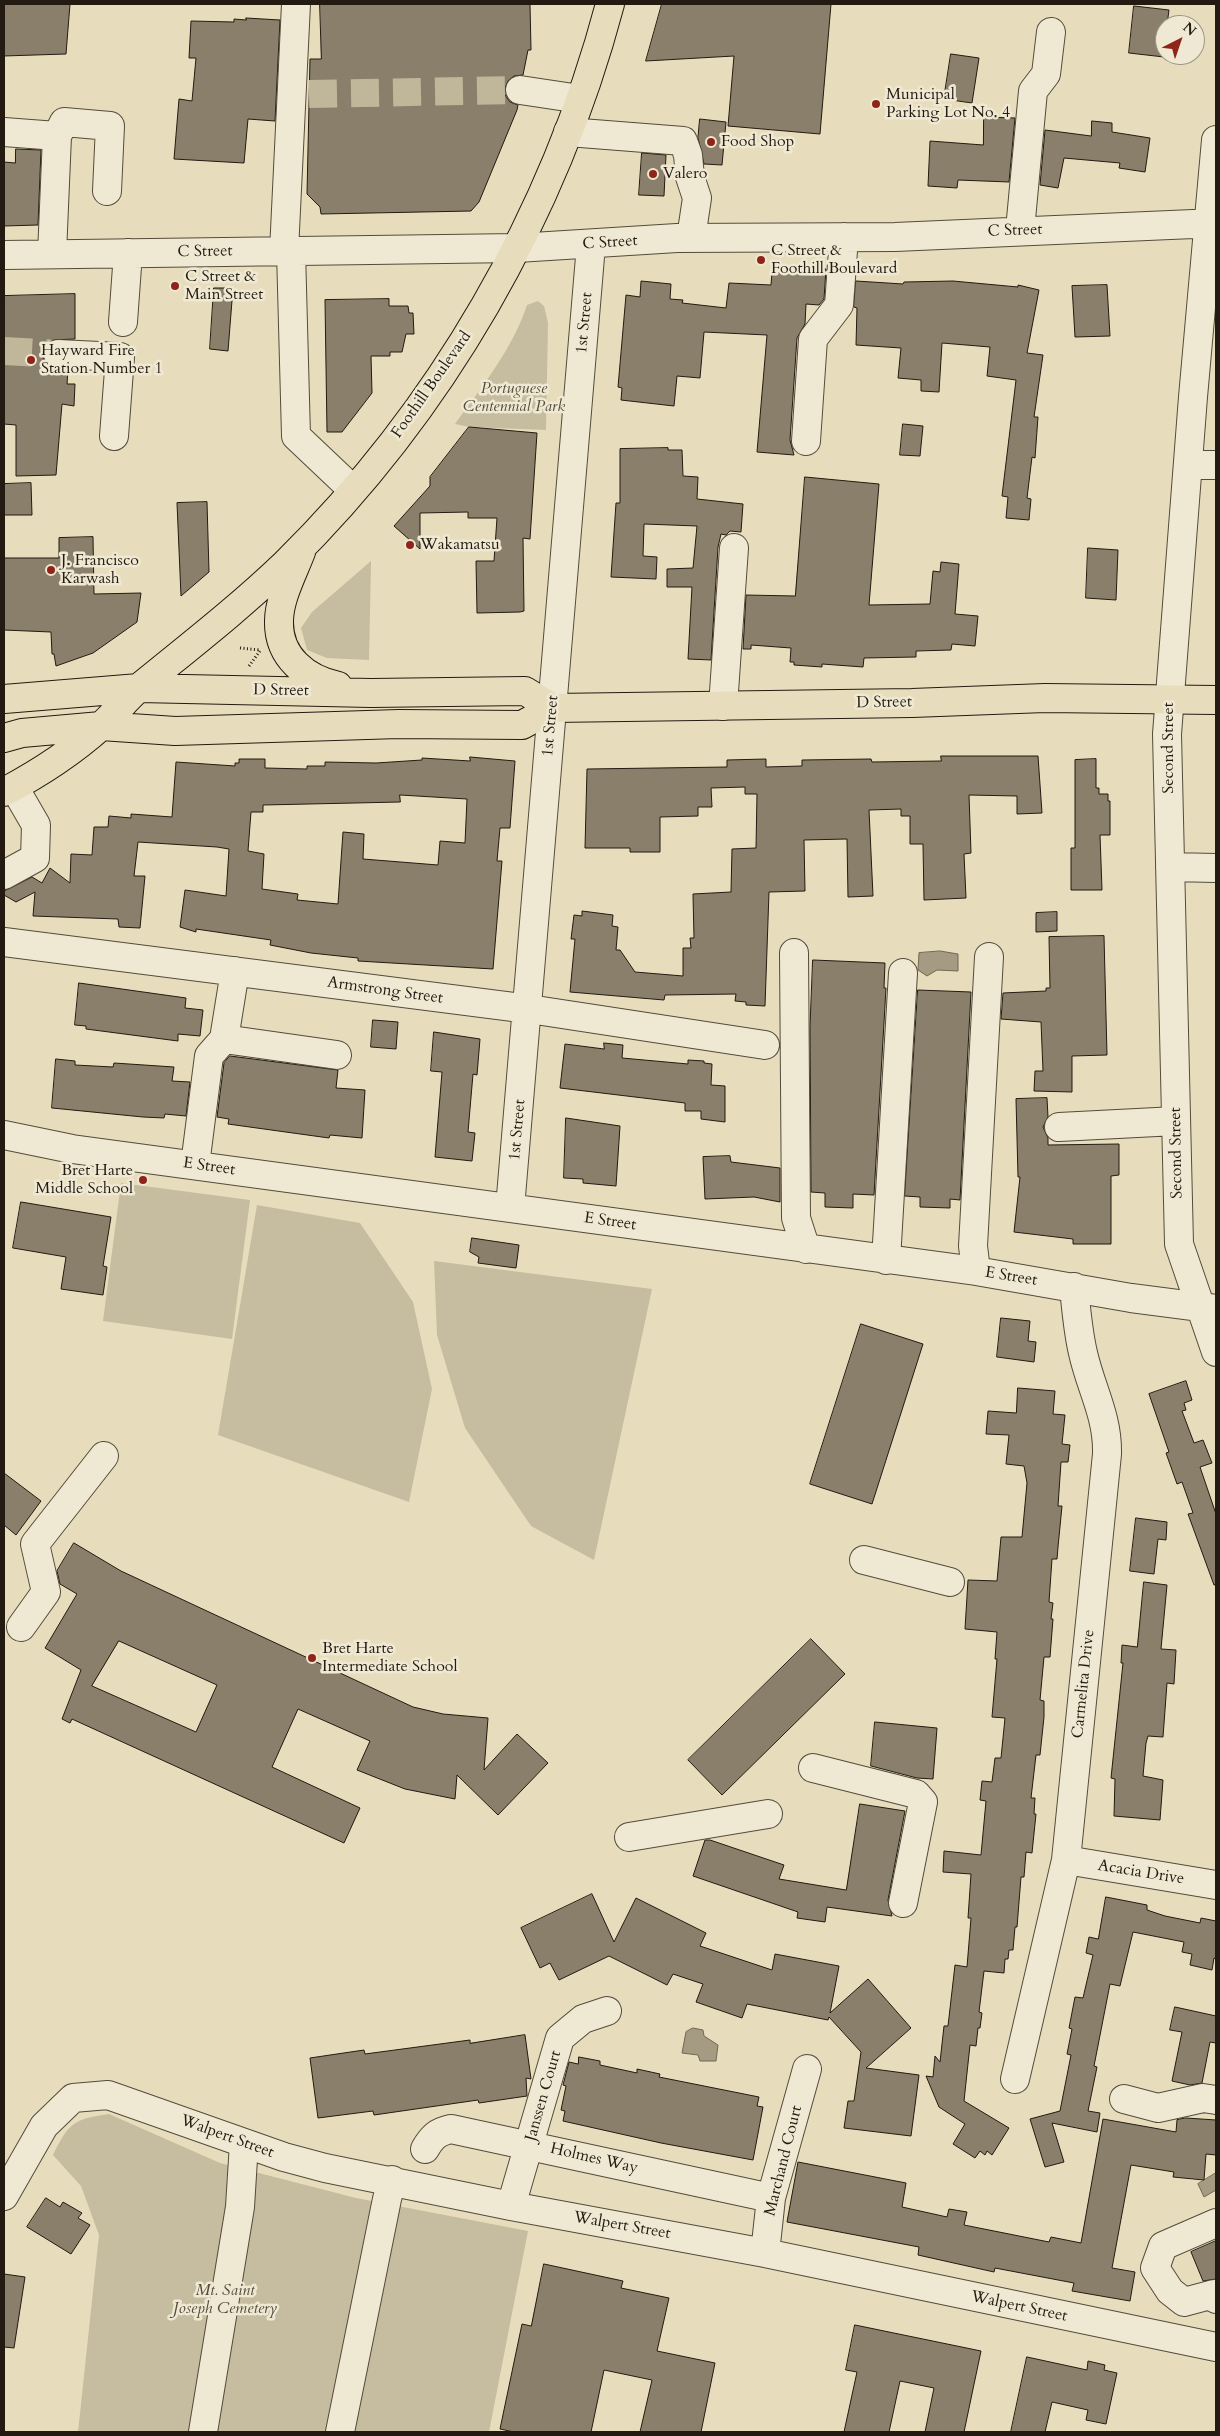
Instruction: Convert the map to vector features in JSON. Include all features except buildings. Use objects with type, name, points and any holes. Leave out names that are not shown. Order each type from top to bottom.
[{"type":"main road","name":"Foothill Boulevard","points":[[9,789],[64,756],[101,726],[139,688],[253,595],[303,546],[353,490],[436,383],[489,300],[517,248],[568,132],[610,4]]},
{"type":"main road","points":[[303,546],[280,615],[280,628],[285,652],[294,663],[322,682],[371,693]]},
{"type":"main road","name":"Foothill Boulevard","points":[[10,738],[139,688]]},
{"type":"main road","name":"D Street","points":[[4,699],[139,688],[371,693],[525,691],[553,708]]},
{"type":"main road","name":"D Street","points":[[10,738],[101,726],[175,731],[399,724],[522,725],[553,708],[912,703],[1045,698],[1216,700]]},
{"type":"street","points":[[296,4],[297,86],[287,251],[296,436],[353,490]]},
{"type":"street","points":[[1020,230],[1033,91],[1046,74],[1050,32]]},
{"type":"street","points":[[520,90],[580,99]]},
{"type":"street","points":[[52,254],[57,136],[64,122],[110,126],[107,190]]},
{"type":"street","points":[[4,132],[57,136]]},
{"type":"street","points":[[568,132],[683,141],[688,155],[690,177],[697,198],[691,238]]},
{"type":"street","name":"Second Street","points":[[1216,140],[1213,223],[1193,397],[1189,465],[1168,700],[1179,1244],[1208,1308],[1216,1352]]},
{"type":"street","name":"C Street","points":[[4,255],[517,248],[691,238],[895,237],[1213,223]]},
{"type":"street","points":[[806,442],[812,339],[839,305],[844,237]]},
{"type":"street","name":"1st Street","points":[[510,1208],[529,1009],[591,245]]},
{"type":"street","points":[[123,322],[128,253]]},
{"type":"street","points":[[58,354],[120,358],[114,436]]},
{"type":"street","points":[[1189,465],[1216,465]]},
{"type":"street","points":[[722,706],[734,548]]},
{"type":"street","points":[[4,875],[35,858],[36,825],[9,789]]},
{"type":"street","points":[[1170,867],[1216,868]]},
{"type":"street","name":"Armstrong Street","points":[[4,942],[529,1009],[765,1045]]},
{"type":"street","points":[[794,953],[796,1218],[806,1249]]},
{"type":"street","points":[[976,1271],[973,1246],[989,957]]},
{"type":"street","points":[[195,1165],[208,1056],[224,1039],[235,971]]},
{"type":"street","points":[[886,1260],[903,972]]},
{"type":"street","points":[[224,1039],[337,1055]]},
{"type":"street","points":[[1059,1127],[1176,1121]]},
{"type":"street","name":"E Street","points":[[4,1135],[72,1148],[976,1271],[1208,1308]]},
{"type":"street","name":"Carmelita Drive","points":[[1014,2079],[1066,1860],[1107,1454],[1104,1416],[1082,1352],[1074,1287]]},
{"type":"street","points":[[21,1627],[46,1592],[35,1544],[104,1456]]},
{"type":"street","points":[[864,1560],[950,1582]]},
{"type":"street","points":[[813,1768],[916,1794],[923,1802],[903,1904]]},
{"type":"street","points":[[629,1837],[768,1814]]},
{"type":"street","name":"Acacia Drive","points":[[1066,1860],[1216,1885]]},
{"type":"street","name":"Janssen Court","points":[[511,2206],[560,2038],[583,2019],[607,2011]]},
{"type":"street","name":"Marchand Court","points":[[766,2253],[771,2198],[807,2069]]},
{"type":"street","name":"Walpert Street","points":[[4,2196],[44,2126],[73,2098],[108,2095],[284,2157],[325,2168],[392,2180],[511,2206],[766,2253],[1216,2347]]},
{"type":"street","points":[[1124,2099],[1158,2108],[1203,2098],[1216,2100]]},
{"type":"street","name":"Holmes Way","points":[[425,2149],[432,2136],[440,2131],[451,2129],[771,2198]]},
{"type":"street","points":[[202,2432],[240,2207],[244,2143]]},
{"type":"street","points":[[340,2432],[392,2180]]},
{"type":"street","points":[[1184,2302],[1170,2291],[1156,2268],[1163,2246],[1216,2223]]},
{"type":"street","points":[[1184,2302],[1214,2294],[1216,2299]]},
{"type":"street","points":[[1178,2340],[1184,2302]]},
{"type":"path","points":[[240,648],[261,650]]},
{"type":"green space","name":"Portuguese Centennial Park","points":[[538,301],[544,306],[548,323],[546,430],[469,427],[455,424],[505,352],[514,337],[527,305]]},
{"type":"green space","points":[[371,561],[369,660],[327,658],[307,650],[301,628],[312,612]]},
{"type":"green space","points":[[121,1183],[250,1200],[232,1339],[103,1321]]},
{"type":"green space","points":[[257,1205],[360,1223],[413,1302],[432,1389],[409,1502],[218,1435]]},
{"type":"green space","points":[[434,1261],[652,1289],[594,1560],[531,1526],[465,1428],[437,1335]]},
{"type":"green space","name":"Mt. Saint Joseph Cemetery","points":[[109,2114],[220,2163],[356,2198],[528,2231],[489,2432],[78,2432],[99,2235],[81,2186],[53,2155],[63,2136],[74,2124],[87,2118]]},
{"type":"shaded area","points":[[940,951],[958,954],[958,971],[937,970],[927,976],[918,970],[919,953]]},
{"type":"shaded area","points":[[693,2028],[703,2030],[704,2036],[718,2045],[716,2061],[700,2061],[698,2055],[682,2053],[686,2032]]},
{"type":"shaded area","points":[[1216,2173],[1216,2190],[1204,2197],[1198,2184]]},
{"type":"tunnel","points":[[309,94],[520,90]]},
{"type":"tunnel","points":[[4,351],[58,354]]},
{"type":"place","name":"Municipal Parking Lot No. 4","points":[[876,104]]},
{"type":"place","name":"Food Shop","points":[[711,142]]},
{"type":"place","name":"Valero","points":[[653,174]]},
{"type":"place","name":"C Street & Foothill Boulevard","points":[[761,260]]},
{"type":"place","name":"C Street & Main Street","points":[[175,286]]},
{"type":"place","name":"Hayward Fire Station Number 1","points":[[31,360]]},
{"type":"place","name":"Wakamatsu","points":[[410,545]]},
{"type":"place","name":"J. Francisco Karwash","points":[[51,570]]},
{"type":"place","name":"Bret Harte Middle School","points":[[143,1180]]},
{"type":"place","name":"Bret Harte Intermediate School","points":[[312,1658]]}]
